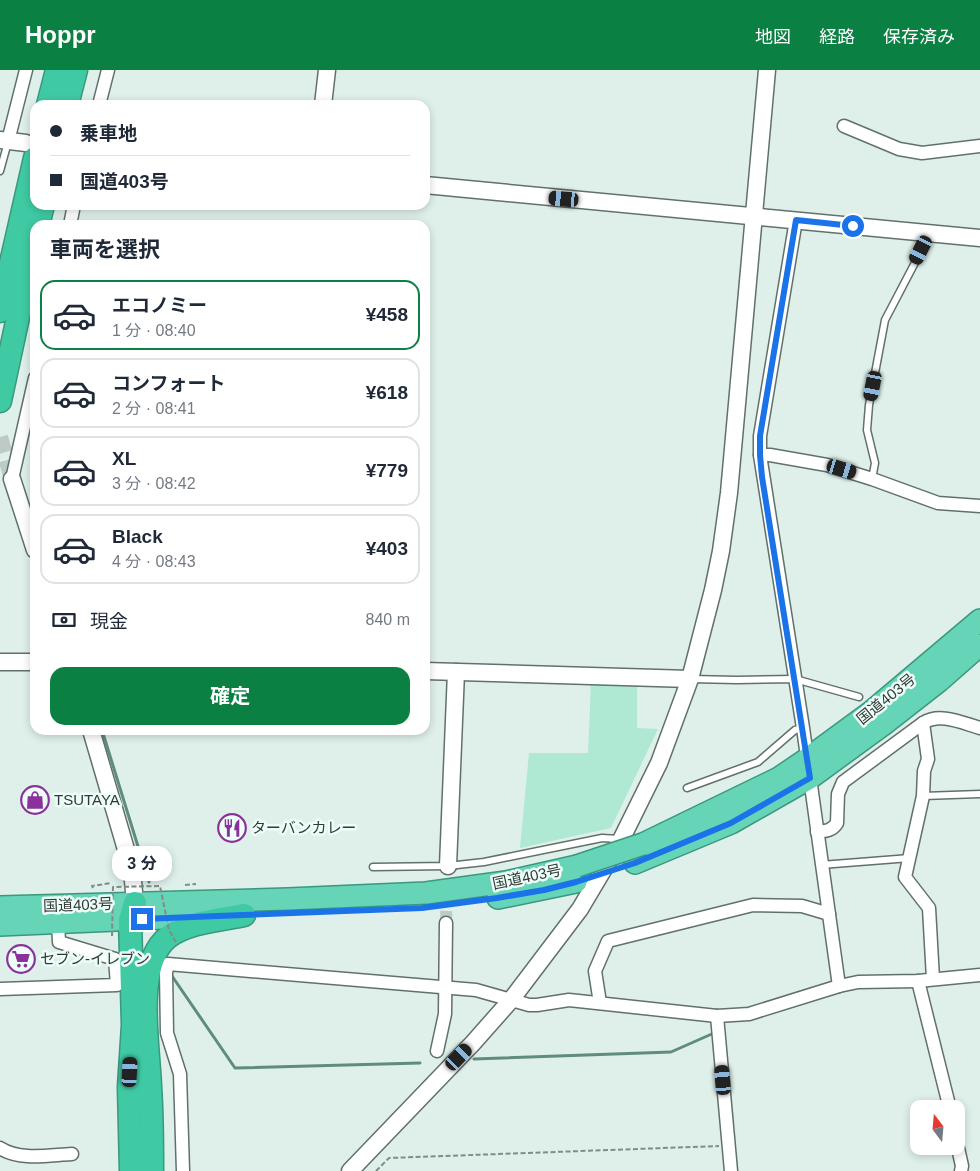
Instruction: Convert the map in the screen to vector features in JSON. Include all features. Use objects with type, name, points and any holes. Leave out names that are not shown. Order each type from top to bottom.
[{"type":"highway","points":[[49,100],[57,70]]},
{"type":"highway","points":[[68,100],[76,70]]},
{"type":"highway","points":[[0,311],[30,151]]},
{"type":"highway","points":[[0,401],[30,261]]},
{"type":"highway","name":"国道403号","points":[[808,769],[871,712],[980,620]]},
{"type":"highway","name":"国道403号","points":[[0,907],[136,914],[244,915],[422,908],[497,898],[577,874],[731,823],[808,769],[884,724],[939,681],[980,645]]},
{"type":"highway","name":"国道403号","points":[[0,925],[58,923],[136,914],[426,893],[577,874]]},
{"type":"highway","points":[[136,914],[145,998],[152,1171]]},
{"type":"highway","points":[[131,1171],[129,1087],[136,914]]},
{"type":"highway","points":[[145,998],[150,965],[161,944],[169,937],[188,927],[244,915]]},
{"type":"street","points":[[26,70],[4,140],[30,151]]},
{"type":"street","points":[[100,100],[108,70]]},
{"type":"street","points":[[324,100],[327,70]]},
{"type":"street","points":[[350,1171],[473,1043],[511,1000],[580,909],[621,840],[659,763],[690,679],[711,598],[724,532],[767,70]]},
{"type":"street","points":[[844,126],[899,149],[922,153],[980,146]]},
{"type":"street","points":[[430,186],[980,238]]},
{"type":"street","points":[[796,220],[760,436],[760,455],[803,728],[839,986]]},
{"type":"street","points":[[30,400],[12,480],[30,535]]},
{"type":"street","points":[[760,455],[827,465],[872,478],[938,503],[980,506]]},
{"type":"street","points":[[0,662],[30,662]]},
{"type":"street","points":[[430,671],[690,679]]},
{"type":"street","points":[[448,873],[456,672]]},
{"type":"street","points":[[817,832],[830,830],[837,824],[838,794],[843,782],[923,722],[930,718],[941,718],[980,728]]},
{"type":"street","points":[[923,722],[928,759],[924,771],[923,796],[905,877],[929,908],[933,979]]},
{"type":"street","points":[[92,735],[132,870],[136,914]]},
{"type":"street","points":[[600,1003],[596,971],[608,941],[753,905],[802,906],[828,914]]},
{"type":"street","points":[[0,989],[117,986],[115,959],[59,942],[58,923]]},
{"type":"street","points":[[437,1051],[445,1014],[446,924]]},
{"type":"street","points":[[183,1171],[180,1074],[167,1033],[166,972],[168,964],[476,990],[537,1005],[569,1000],[717,1016],[749,1014],[839,986],[858,982],[918,981],[980,975]]},
{"type":"street","points":[[918,981],[948,1100]]},
{"type":"street","points":[[717,1016],[731,1171]]},
{"type":"street","points":[[0,1148],[8,1153],[27,1156],[72,1154]]},
{"type":"street","points":[[960,1155],[961,1171]]},
{"type":"lane","points":[[0,171],[4,140]]},
{"type":"lane","points":[[872,478],[874,463],[867,430],[868,414],[886,320],[930,233]]},
{"type":"lane","points":[[690,679],[795,679],[859,697]]},
{"type":"lane","points":[[686,788],[758,762],[795,730],[803,728]]},
{"type":"lane","points":[[923,796],[980,794]]},
{"type":"lane","points":[[373,867],[448,873],[484,862],[602,838],[621,840]]},
{"type":"lane","points":[[821,865],[910,858]]},
{"type":"path","points":[[94,891],[92,886],[111,883]]},
{"type":"path","points":[[112,936],[113,887],[160,886],[169,930],[176,942]]},
{"type":"path","points":[[376,1171],[390,1158],[729,1146]]},
{"type":"green space","points":[[591,682],[637,683],[637,728],[658,729],[611,828],[520,848],[529,753],[588,753]]},
{"type":"waterway","points":[[104,735],[149,882]]},
{"type":"waterway","points":[[172,976],[235,1068],[420,1063]]},
{"type":"waterway","points":[[474,1059],[671,1052],[714,1033]]},
{"type":"tunnel","points":[[0,437],[12,479]]},
{"type":"tunnel","points":[[446,923],[447,885]]},
{"type":"place","name":"TSUTAYA","points":[[35,800]]},
{"type":"place","name":"ターバンカレー","points":[[232,828]]},
{"type":"place","name":"セブン-イレブン","points":[[21,959]]},
{"type":"route","points":[[142,919],[422,908],[544,890],[635,863],[731,823],[810,778],[762,477],[760,436],[796,220],[853,226]]}]
